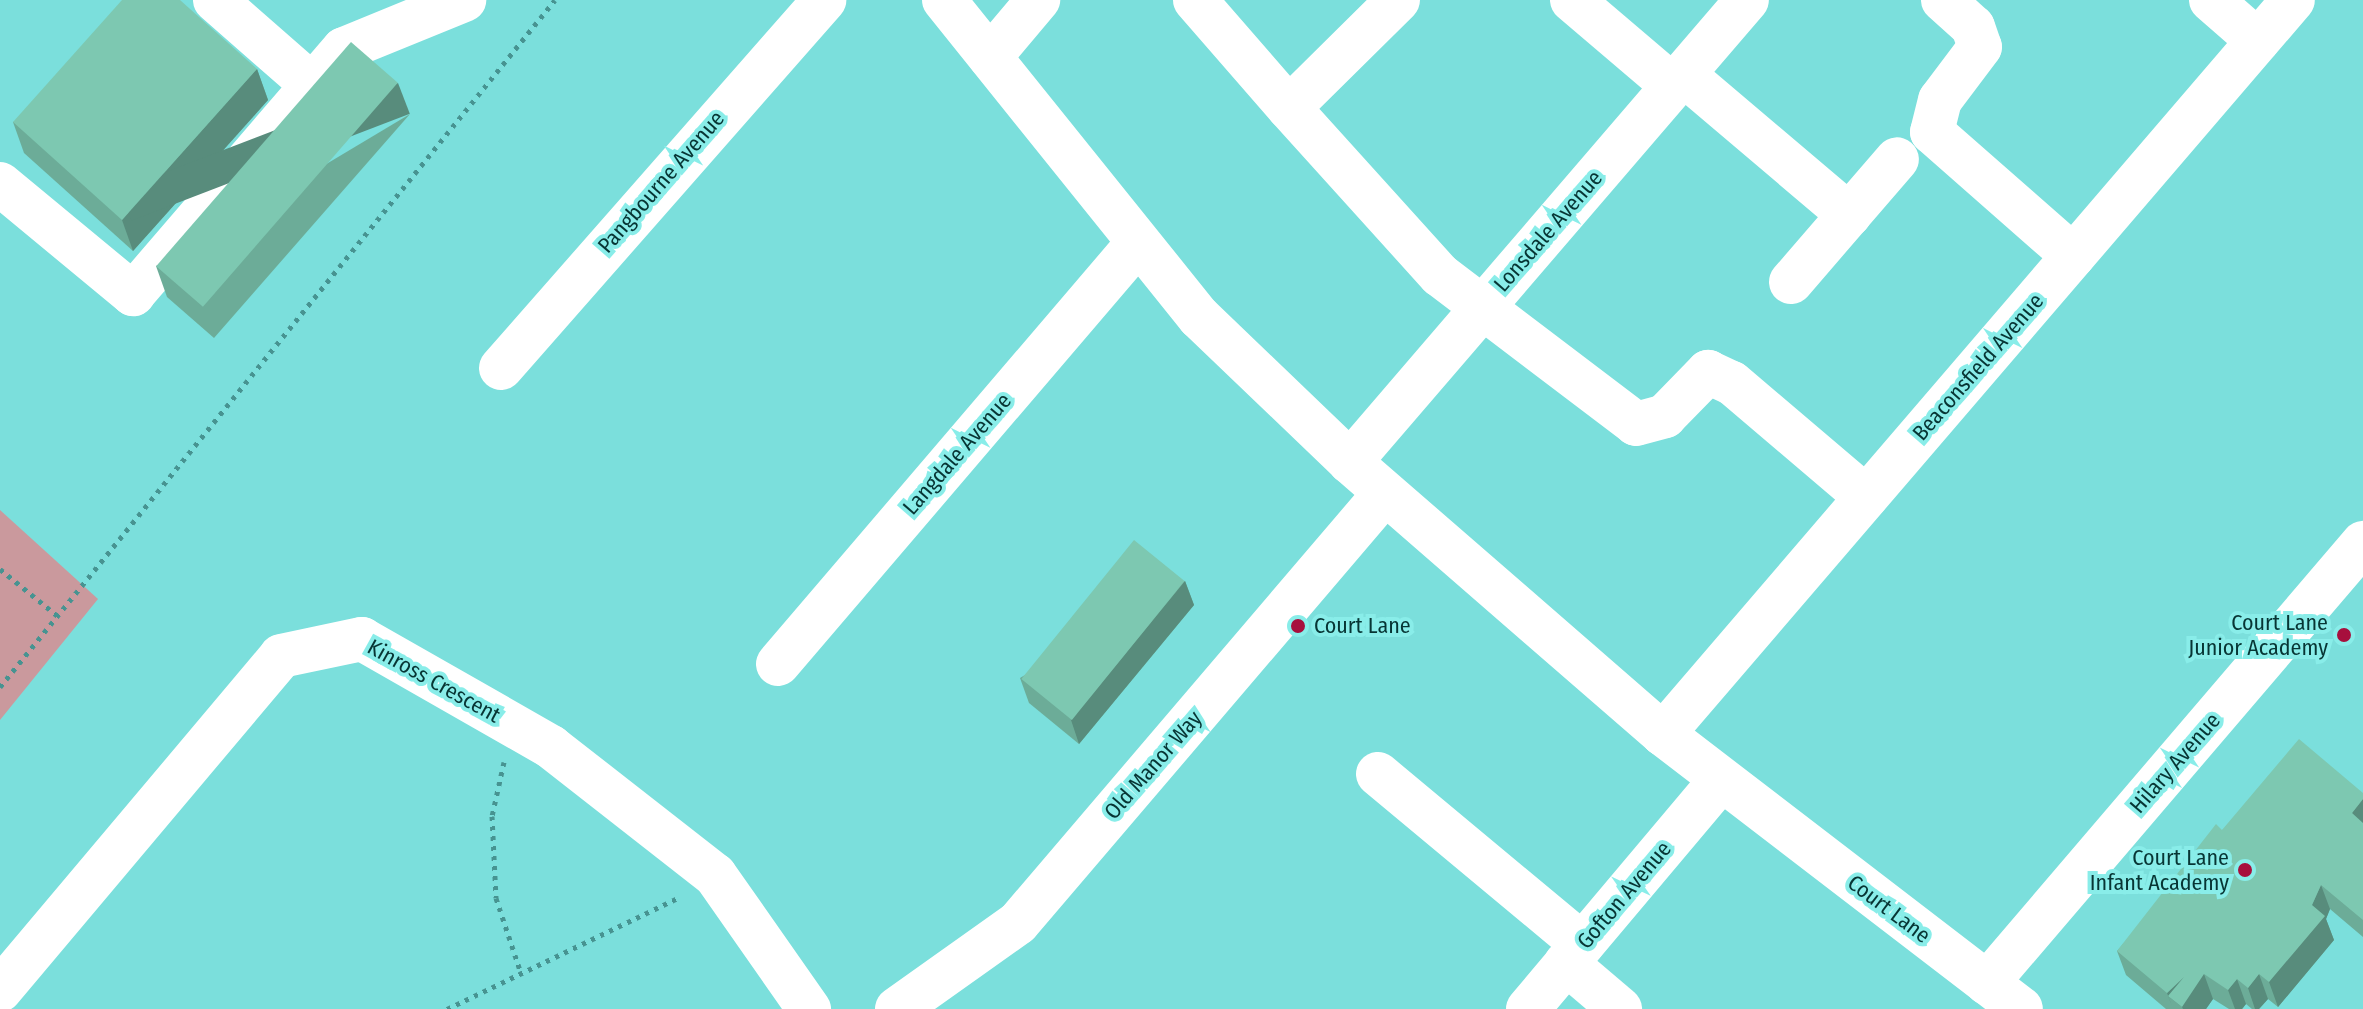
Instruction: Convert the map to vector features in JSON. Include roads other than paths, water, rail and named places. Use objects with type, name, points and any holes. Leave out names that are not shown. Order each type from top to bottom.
[{"type":"street","points":[[215,0],[312,85]]},
{"type":"street","points":[[0,184],[133,294],[344,49],[464,0]]},
{"type":"street","name":"Pangbourne Avenue","points":[[501,368],[824,0]]},
{"type":"street","name":"Court Lane","points":[[944,0],[1137,244],[1199,317],[1350,462],[1663,734],[2021,1009]]},
{"type":"street","points":[[990,57],[1038,0]]},
{"type":"street","points":[[1195,0],[1440,275],[1636,424],[1665,416],[1708,372],[1732,383],[1866,497]]},
{"type":"street","points":[[1289,108],[1398,0]]},
{"type":"street","points":[[1572,0],[1849,215]]},
{"type":"street","name":"Lonsdale Avenue","points":[[1350,462],[1747,0]]},
{"type":"street","points":[[1943,0],[1973,27],[1980,47],[1940,100],[1932,132],[2073,256]]},
{"type":"street","points":[[2211,0],[2258,41]]},
{"type":"street","name":"Beaconsfield Avenue","points":[[1663,734],[2293,0]]},
{"type":"street","points":[[1791,282],[1897,159]]},
{"type":"street","name":"Langdale Avenue","points":[[778,664],[1137,244]]},
{"type":"street","name":"Old Manor Way","points":[[897,1009],[1018,923],[1385,493]]},
{"type":"street","name":"Hilary Avenue","points":[[1987,983],[2363,543]]},
{"type":"street","name":"Kinross Crescent","points":[[0,990],[281,656],[362,639],[518,728],[715,875],[809,1009]]},
{"type":"street","points":[[1378,774],[1574,954],[1620,1009]]},
{"type":"street","name":"Gofton Avenue","points":[[1528,1009],[1721,780]]},
{"type":"place","name":"Court Lane","points":[[1298,626]]},
{"type":"place","name":"Court Lane Junior Academy","points":[[2344,635]]},
{"type":"place","name":"Court Lane Infant Academy","points":[[2245,870]]}]
